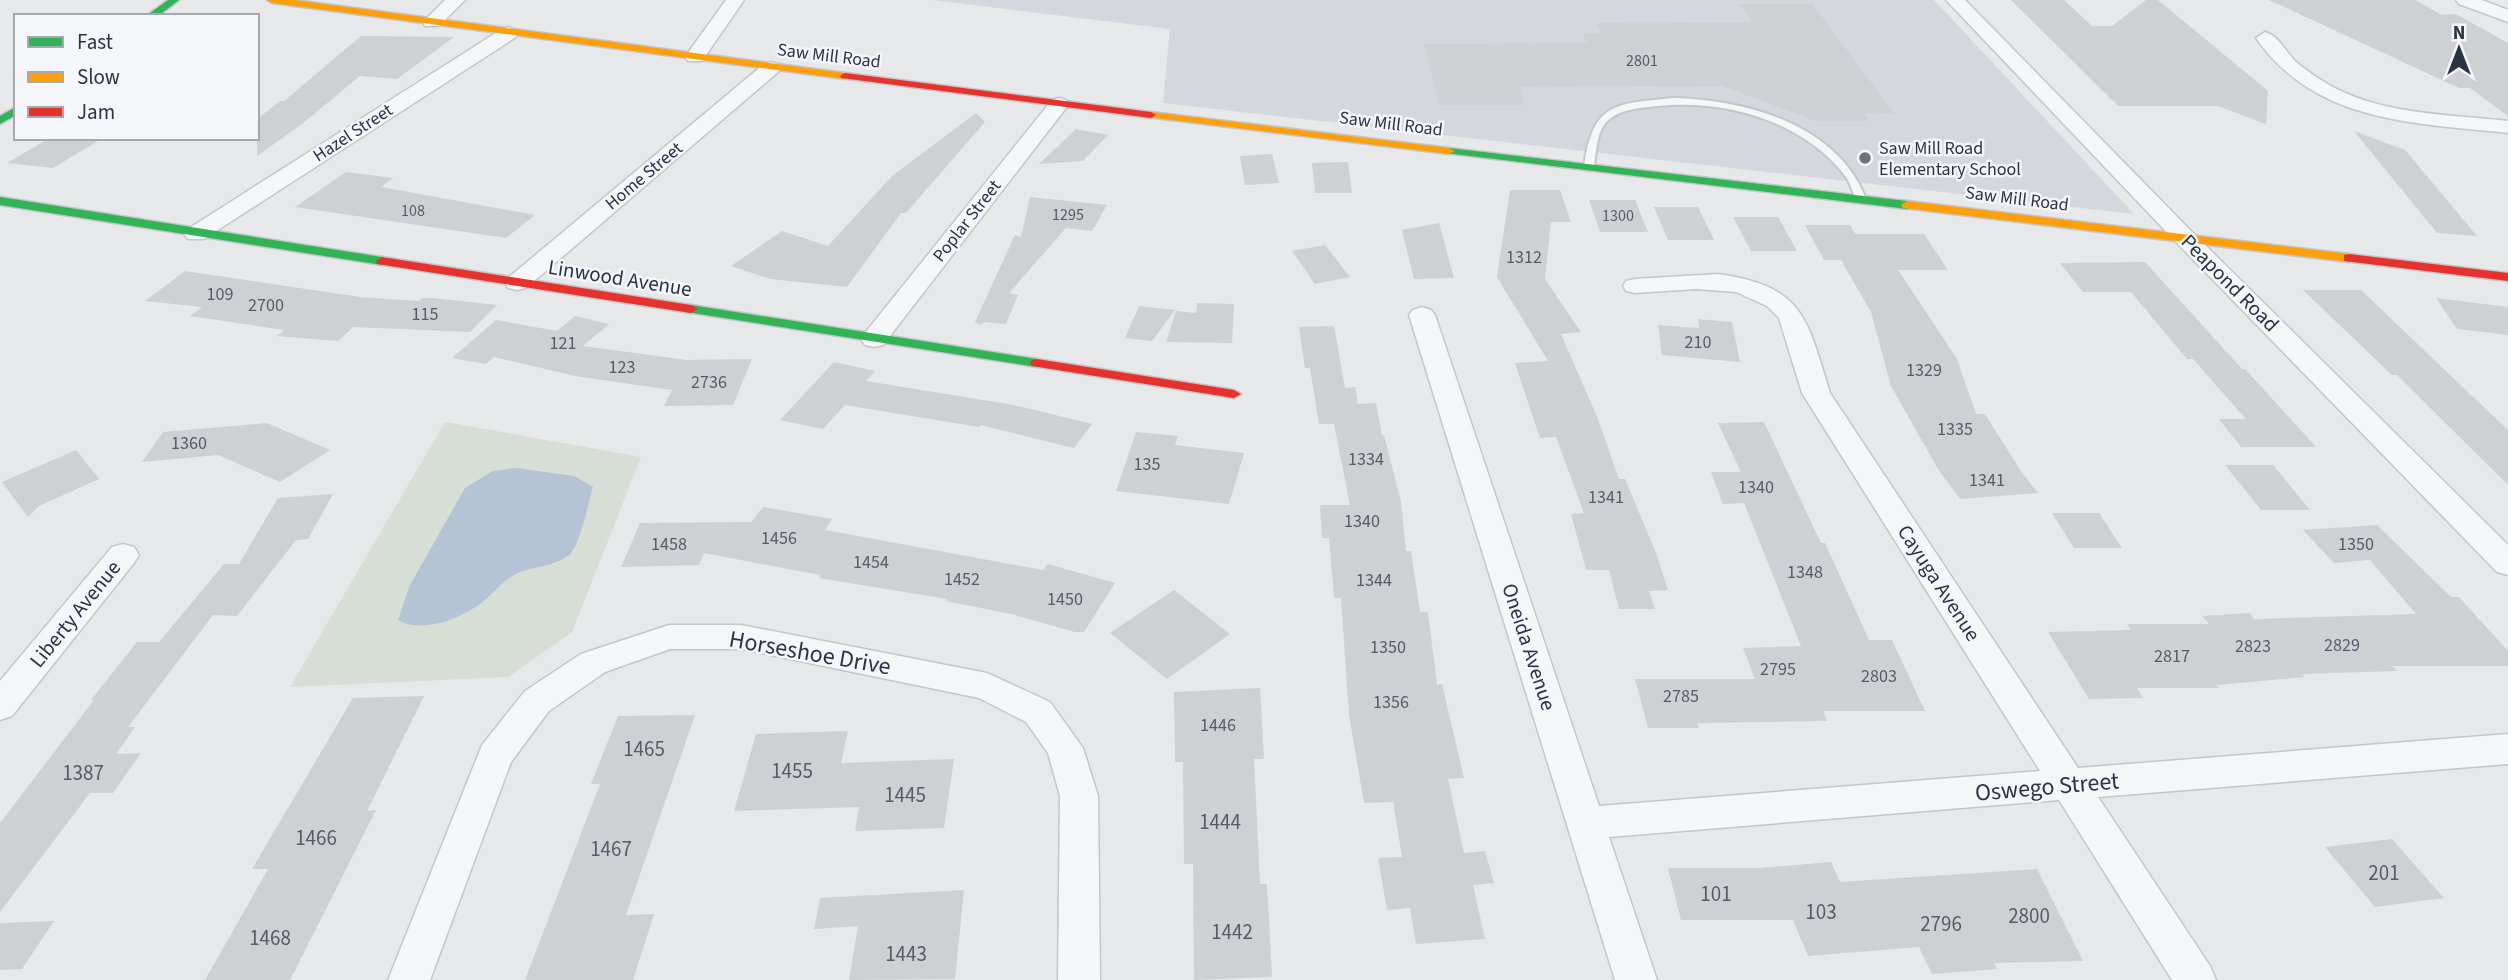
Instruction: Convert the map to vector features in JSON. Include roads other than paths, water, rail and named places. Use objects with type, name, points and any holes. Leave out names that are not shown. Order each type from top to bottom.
[{"type":"street","points":[[154,14],[174,0]]},
{"type":"street","name":"Saw Mill Road","points":[[272,0],[1059,104],[2508,277]]},
{"type":"street","points":[[432,22],[456,0]]},
{"type":"street","points":[[695,57],[735,0]]},
{"type":"street","name":"Peapond Road","points":[[1955,0],[2185,238],[2508,564]]},
{"type":"street","points":[[2465,0],[2508,16]]},
{"type":"street","name":"Hazel Street","points":[[196,234],[509,33]]},
{"type":"street","points":[[2265,37],[2282,61],[2320,91],[2372,111],[2508,127]]},
{"type":"street","name":"Home Street","points":[[517,283],[771,68]]},
{"type":"street","name":"Poplar Street","points":[[874,339],[1059,104]]},
{"type":"street","name":"Linwood Avenue","points":[[0,201],[196,234],[1234,394]]},
{"type":"street","name":"Cayuga Avenue","points":[[1635,286],[1685,280],[1737,285],[1766,295],[1790,315],[1816,393],[2195,980]]},
{"type":"street","name":"Oneida Avenue","points":[[1422,315],[1636,980]]},
{"type":"street","name":"Liberty Avenue","points":[[0,706],[123,555]]},
{"type":"street","name":"Horseshoe Drive","points":[[409,980],[495,755],[537,701],[593,663],[670,637],[741,637],[987,686],[1038,712],[1065,748],[1079,796],[1079,980]]},
{"type":"street","name":"Oswego Street","points":[[1586,823],[2508,749]]},
{"type":"lane","points":[[1589,167],[1599,124],[1623,107],[1655,102],[1707,102],[1757,112],[1791,129],[1828,154],[1852,177],[1861,199]]},
{"type":"water","points":[[516,468],[574,476],[593,487],[581,531],[571,553],[552,564],[516,574],[479,605],[456,617],[426,625],[407,624],[398,620],[410,585],[465,488],[493,471]]},
{"type":"place","name":"Saw Mill Road Elementary School","points":[[1865,158]]}]
